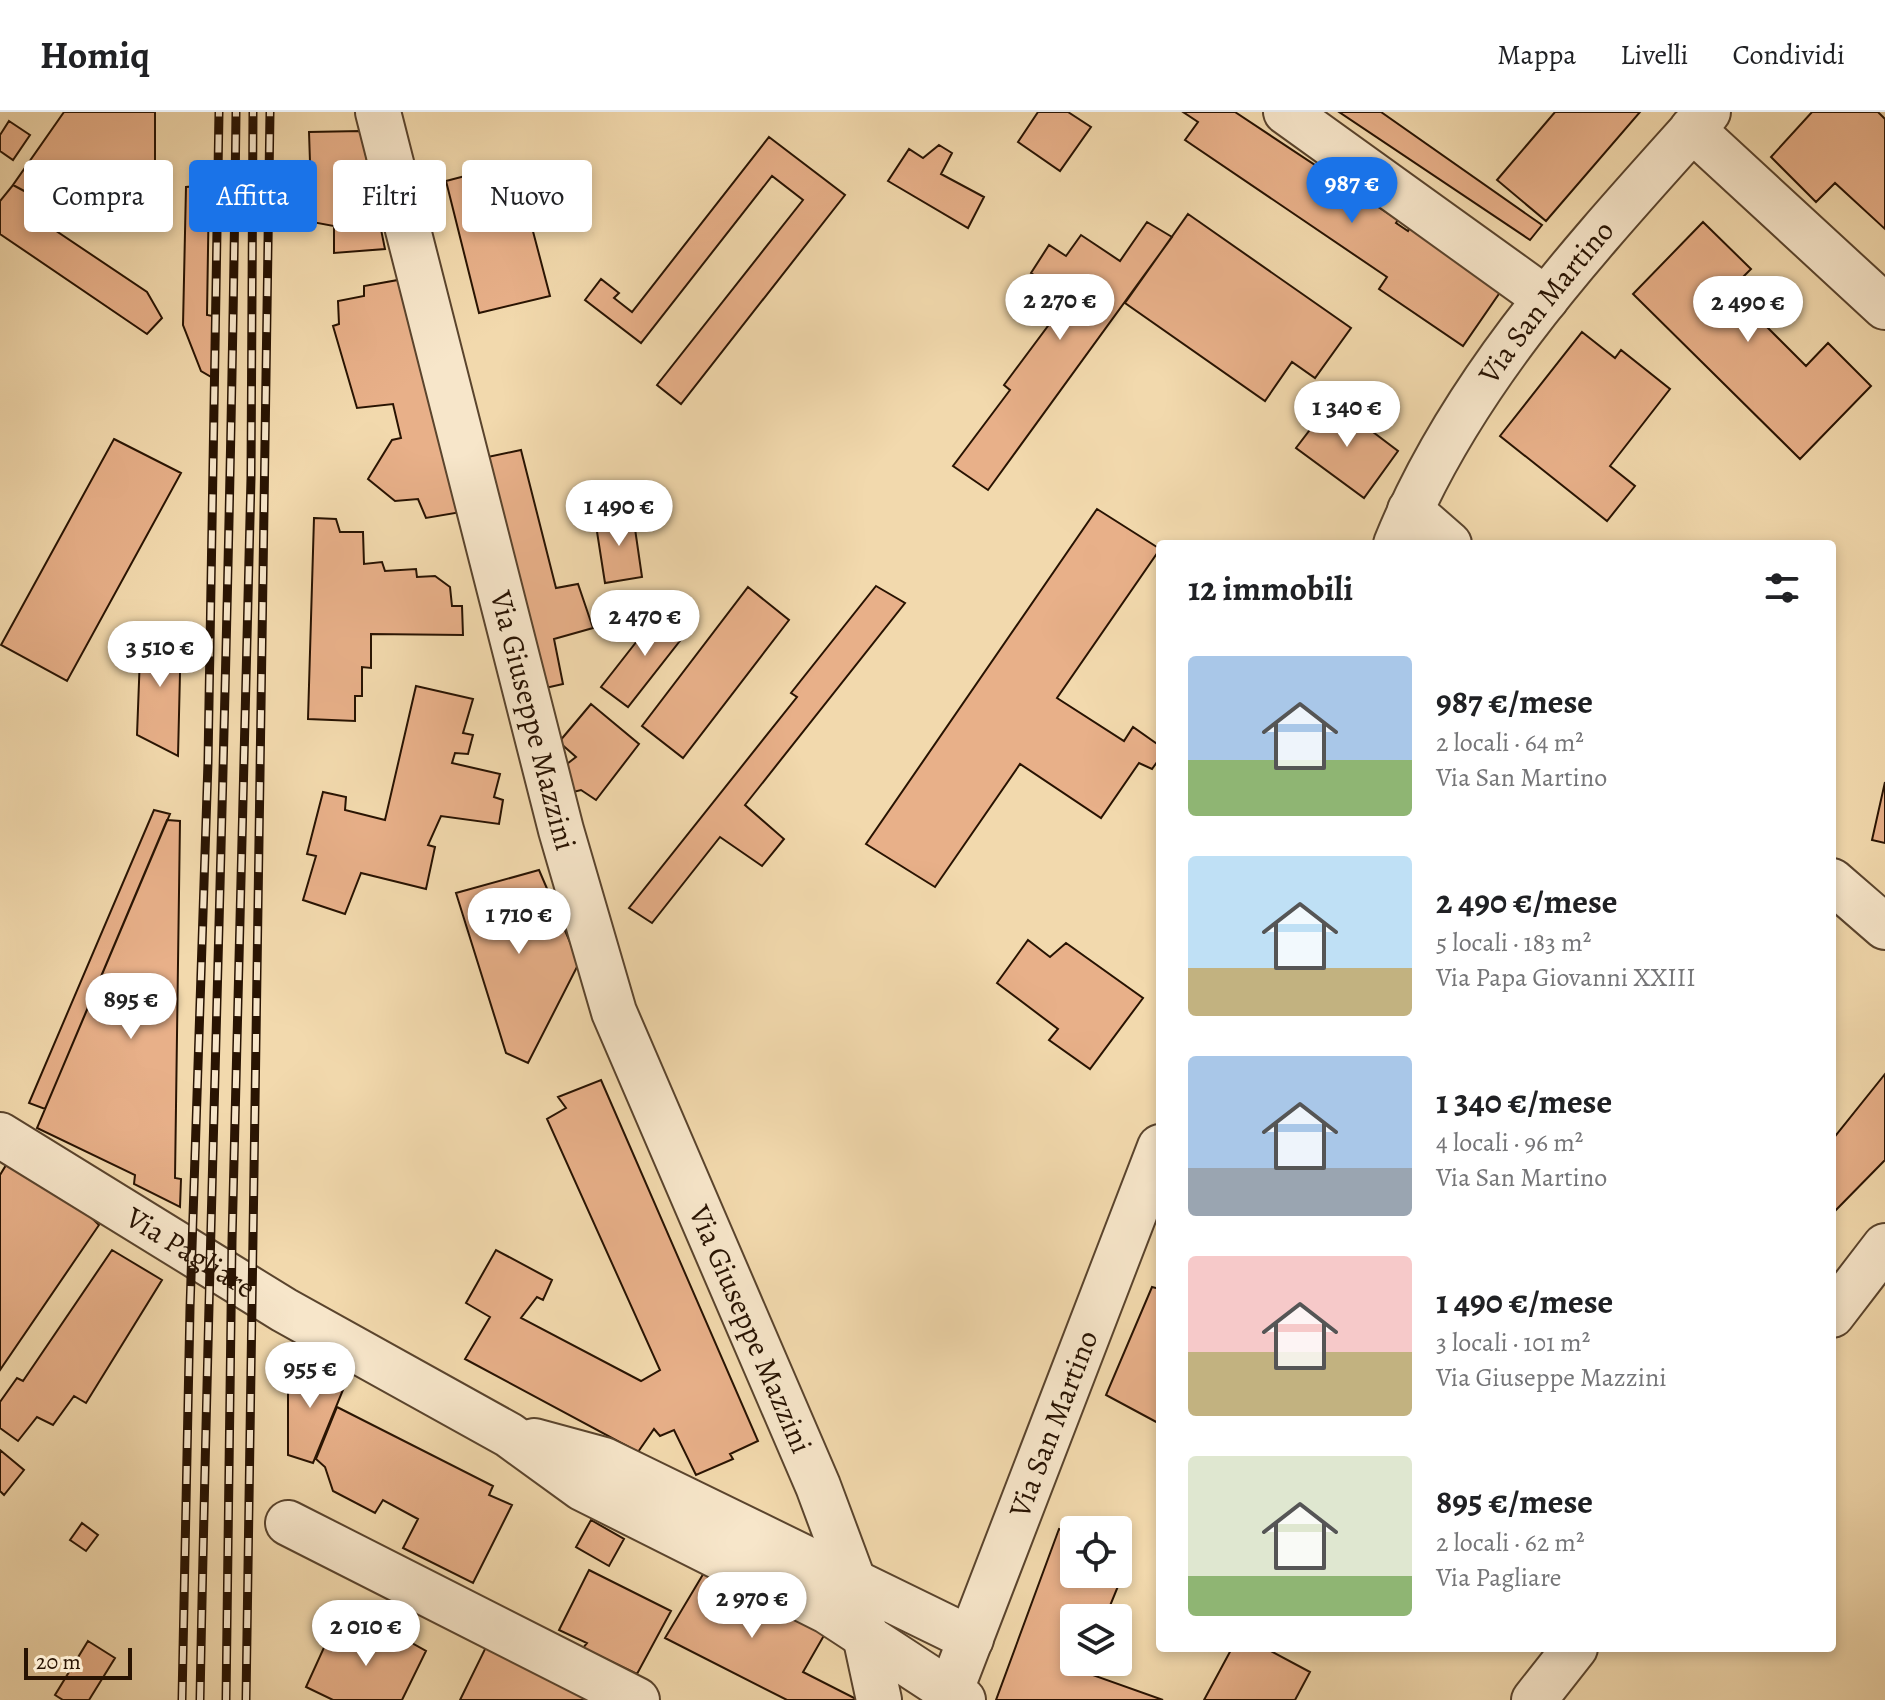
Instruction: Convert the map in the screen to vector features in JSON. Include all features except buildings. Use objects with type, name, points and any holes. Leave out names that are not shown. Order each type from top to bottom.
[{"type":"street","name":"Via Giuseppe Mazzini","points":[[378,112],[561,830],[614,1012],[818,1486],[853,1580],[879,1700]]},
{"type":"street","points":[[1286,112],[1546,299]]},
{"type":"street","points":[[1700,121],[1885,307]]},
{"type":"street","name":"Via San Martino","points":[[1438,540],[1403,527],[1453,425],[1546,299],[1700,121]]},
{"type":"street","points":[[1836,884],[1885,927]]},
{"type":"street","name":"Via Pagliare","points":[[0,1135],[284,1310],[509,1435],[582,1488],[866,1634],[954,1697]]},
{"type":"street","name":"Via San Martino","points":[[954,1697],[971,1639],[1156,1157]]},
{"type":"street","points":[[1836,1310],[1885,1246]]},
{"type":"street","name":"Via Pagliare","points":[[509,1435],[604,1460],[971,1639]]},
{"type":"street","name":"Via Giuseppe Mazzini","points":[[781,1545],[808,1512],[818,1486]]},
{"type":"street","points":[[288,1523],[637,1700]]},
{"type":"street","points":[[1534,1700],[1572,1652]]},
{"type":"railway","points":[[182,1700],[190,1308],[208,762],[219,112]]},
{"type":"railway","points":[[200,1700],[236,112]]},
{"type":"railway","points":[[226,1700],[232,1241],[251,478],[253,112]]},
{"type":"railway","points":[[246,1700],[270,112]]}]
